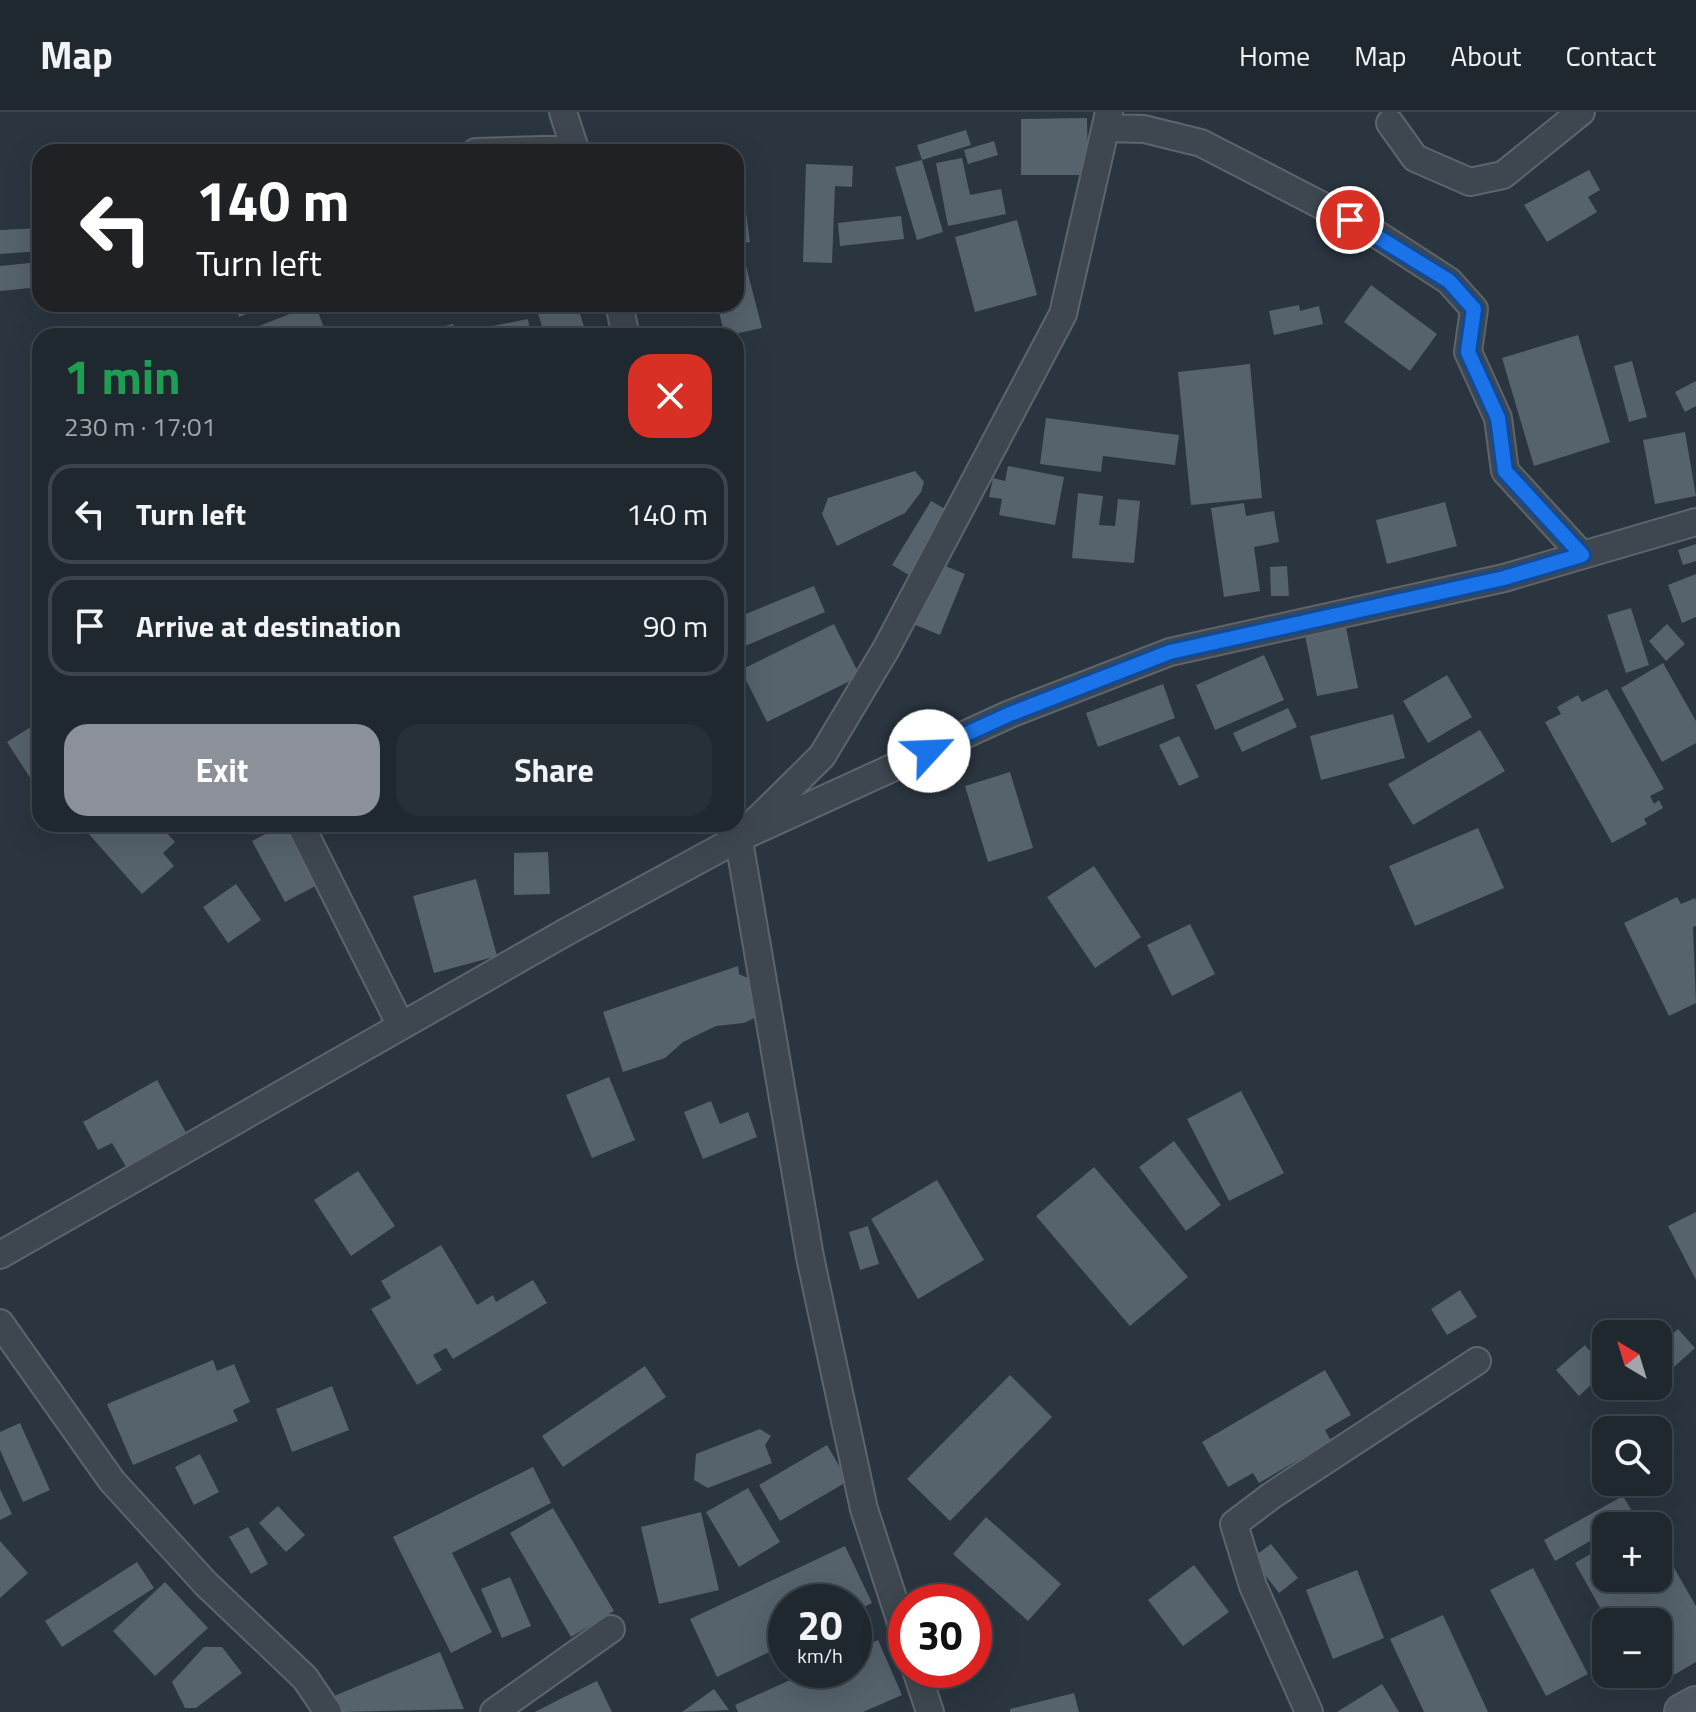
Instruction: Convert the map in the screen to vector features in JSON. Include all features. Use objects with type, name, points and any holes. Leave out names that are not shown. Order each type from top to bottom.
[{"type":"main road","points":[[1683,1712],[1696,1705]]},
{"type":"street","points":[[563,112],[573,144]]},
{"type":"street","points":[[1390,123],[1415,158],[1470,182],[1503,175],[1581,112]]},
{"type":"street","points":[[744,825],[822,756],[886,649],[1063,314],[1108,120],[1201,143],[1375,233],[1449,281],[1474,309],[1468,352],[1498,418],[1505,471],[1582,555]]},
{"type":"street","points":[[744,827],[1010,714],[1170,652],[1504,578],[1696,522]]},
{"type":"street","points":[[304,832],[401,1026]]},
{"type":"street","points":[[0,1255],[735,832]]},
{"type":"street","points":[[738,832],[810,1257],[864,1509],[888,1584]]},
{"type":"street","points":[[0,1323],[112,1481],[206,1584],[305,1678],[328,1712]]},
{"type":"street","points":[[1309,1712],[1253,1586],[1234,1524],[1309,1470],[1477,1361]]},
{"type":"street","points":[[494,1712],[611,1629]]},
{"type":"street","points":[[922,1688],[930,1712]]},
{"type":"building","points":[[1087,118],[1088,175],[1021,175],[1021,119]]},
{"type":"building","points":[[966,130],[971,145],[922,160],[917,145]]},
{"type":"building","points":[[994,141],[998,155],[968,164],[964,150]]},
{"type":"building","points":[[962,158],[970,195],[1001,189],[1006,214],[948,226],[936,163]]},
{"type":"building","points":[[922,160],[943,232],[917,240],[895,167]]},
{"type":"building","points":[[806,164],[853,166],[852,187],[835,186],[832,263],[803,262]]},
{"type":"building","points":[[1589,170],[1600,190],[1588,197],[1597,212],[1547,242],[1524,205]]},
{"type":"building","points":[[744,198],[750,242],[744,243]]},
{"type":"building","points":[[901,216],[904,239],[840,246],[838,223]]},
{"type":"building","points":[[1017,220],[1037,295],[975,312],[955,237]]},
{"type":"building","points":[[32,228],[32,252],[0,254],[0,230]]},
{"type":"building","points":[[744,262],[762,328],[744,332],[744,328],[723,328],[719,312],[744,312]]},
{"type":"building","points":[[32,263],[32,288],[0,291],[0,266]]},
{"type":"building","points":[[1371,285],[1437,334],[1410,371],[1344,322]]},
{"type":"building","points":[[1299,305],[1300,311],[1319,306],[1323,324],[1274,335],[1269,311]]},
{"type":"building","points":[[295,312],[318,312],[324,328],[254,328]]},
{"type":"building","points":[[538,312],[580,312],[584,328],[543,328]]},
{"type":"building","points":[[528,319],[530,328],[482,328]]},
{"type":"building","points":[[1578,335],[1610,442],[1534,466],[1502,358]]},
{"type":"building","points":[[1632,361],[1647,417],[1629,422],[1614,366]]},
{"type":"building","points":[[1250,364],[1262,498],[1191,505],[1178,372]]},
{"type":"building","points":[[1696,381],[1696,406],[1685,412],[1675,392]]},
{"type":"building","points":[[1046,418],[1179,435],[1175,465],[1103,456],[1101,472],[1040,464]]},
{"type":"building","points":[[1685,432],[1696,496],[1655,504],[1643,440]]},
{"type":"building","points":[[1008,466],[1064,477],[1055,525],[999,515],[1002,499],[989,497],[993,478],[1005,481]]},
{"type":"building","points":[[915,471],[924,482],[921,492],[905,513],[837,546],[822,514],[828,498]]},
{"type":"building","points":[[1078,493],[1103,496],[1099,525],[1115,526],[1118,499],[1140,501],[1134,563],[1072,558]]},
{"type":"building","points":[[931,501],[952,513],[912,577],[892,565]]},
{"type":"building","points":[[1445,502],[1457,546],[1387,564],[1376,520]]},
{"type":"building","points":[[1244,503],[1246,516],[1274,511],[1279,542],[1254,547],[1260,591],[1224,597],[1211,508]]},
{"type":"building","points":[[1696,544],[1696,561],[1683,565],[1678,550]]},
{"type":"building","points":[[938,563],[965,574],[940,635],[913,624]]},
{"type":"building","points":[[1287,566],[1289,596],[1271,596],[1270,567]]},
{"type":"building","points":[[1696,574],[1696,617],[1682,623],[1668,585]]},
{"type":"building","points":[[814,586],[825,612],[744,646],[744,615]]},
{"type":"building","points":[[1631,608],[1649,665],[1626,673],[1607,615]]},
{"type":"building","points":[[834,624],[860,676],[767,722],[744,676],[744,669]]},
{"type":"building","points":[[1667,624],[1685,644],[1666,661],[1649,641]]},
{"type":"building","points":[[1346,627],[1358,688],[1317,696],[1305,635]]},
{"type":"building","points":[[1264,655],[1284,700],[1215,730],[1196,685]]},
{"type":"building","points":[[1663,663],[1696,721],[1696,743],[1662,762],[1621,688]]},
{"type":"building","points":[[1447,675],[1472,717],[1428,743],[1403,701]]},
{"type":"building","points":[[1163,684],[1175,718],[1098,747],[1086,713]]},
{"type":"building","points":[[1607,689],[1664,789],[1650,796],[1654,804],[1659,800],[1663,808],[1644,819],[1647,824],[1612,843],[1545,722],[1561,714],[1557,707],[1578,695],[1582,702]]},
{"type":"building","points":[[1288,708],[1297,727],[1242,752],[1233,733]]},
{"type":"building","points":[[1393,714],[1405,758],[1321,780],[1310,736]]},
{"type":"building","points":[[32,726],[32,781],[7,742]]},
{"type":"building","points":[[1480,730],[1505,771],[1413,825],[1388,784]]},
{"type":"building","points":[[1179,736],[1199,777],[1179,786],[1159,745]]},
{"type":"building","points":[[1010,772],[1033,848],[988,862],[965,786]]},
{"type":"building","points":[[1478,828],[1504,888],[1415,926],[1389,866]]},
{"type":"building","points":[[87,832],[166,832],[175,842],[163,853],[174,866],[142,894]]},
{"type":"building","points":[[269,832],[295,832],[323,882],[285,902],[252,841]]},
{"type":"building","points":[[548,852],[550,894],[514,895],[514,853]]},
{"type":"building","points":[[1094,866],[1141,937],[1095,968],[1047,897]]},
{"type":"building","points":[[476,879],[497,956],[434,973],[413,896]]},
{"type":"building","points":[[236,884],[261,920],[228,943],[203,907]]},
{"type":"building","points":[[1677,897],[1681,904],[1695,898],[1696,901],[1696,926],[1693,927],[1696,1003],[1669,1016],[1624,923]]},
{"type":"building","points":[[1190,924],[1215,974],[1172,996],[1147,945]]},
{"type":"building","points":[[738,966],[739,974],[752,980],[762,1014],[744,1023],[716,1026],[683,1042],[665,1058],[623,1072],[603,1012]]},
{"type":"building","points":[[609,1077],[635,1140],[592,1158],[566,1095]]},
{"type":"building","points":[[157,1080],[188,1136],[128,1170],[112,1143],[98,1150],[83,1122]]},
{"type":"building","points":[[1241,1091],[1284,1173],[1229,1201],[1187,1119]]},
{"type":"building","points":[[711,1101],[720,1124],[748,1112],[757,1137],[703,1159],[684,1112]]},
{"type":"building","points":[[1174,1141],[1221,1205],[1186,1231],[1139,1167]]},
{"type":"building","points":[[1094,1167],[1188,1277],[1130,1326],[1036,1216]]},
{"type":"building","points":[[358,1171],[395,1226],[351,1256],[314,1200]]},
{"type":"building","points":[[937,1180],[984,1260],[918,1299],[871,1219]]},
{"type":"building","points":[[1696,1212],[1696,1280],[1668,1226]]},
{"type":"building","points":[[868,1226],[879,1264],[860,1270],[849,1232]]},
{"type":"building","points":[[441,1245],[477,1305],[493,1295],[496,1302],[533,1280],[547,1303],[453,1359],[446,1348],[433,1355],[442,1370],[417,1385],[371,1309],[391,1298],[381,1281]]},
{"type":"building","points":[[1460,1290],[1477,1317],[1447,1335],[1431,1309]]},
{"type":"building","points":[[1678,1329],[1695,1348],[1672,1369],[1672,1334]]},
{"type":"building","points":[[1585,1345],[1592,1354],[1592,1384],[1579,1396],[1556,1370]]},
{"type":"building","points":[[213,1360],[217,1371],[234,1364],[250,1402],[233,1410],[238,1421],[133,1465],[107,1404]]},
{"type":"building","points":[[645,1366],[666,1397],[563,1467],[542,1436]]},
{"type":"building","points":[[1325,1370],[1351,1415],[1325,1430],[1331,1441],[1259,1483],[1253,1473],[1228,1487],[1202,1442]]},
{"type":"building","points":[[1010,1375],[1052,1417],[950,1521],[907,1479]]},
{"type":"building","points":[[332,1386],[349,1430],[292,1452],[276,1409]]},
{"type":"building","points":[[20,1423],[50,1490],[23,1502],[0,1450],[0,1432]]},
{"type":"building","points":[[760,1429],[771,1436],[765,1445],[772,1463],[708,1488],[694,1480],[696,1454]]},
{"type":"building","points":[[827,1445],[848,1481],[780,1521],[759,1485]]},
{"type":"building","points":[[200,1454],[219,1492],[194,1505],[175,1467]]},
{"type":"building","points":[[533,1467],[551,1503],[452,1553],[492,1632],[451,1653],[393,1537]]},
{"type":"building","points":[[748,1488],[780,1542],[739,1567],[706,1512]]},
{"type":"building","points":[[0,1489],[12,1514],[0,1520]]},
{"type":"building","points":[[1623,1496],[1633,1512],[1594,1512]]},
{"type":"building","points":[[278,1506],[305,1535],[286,1552],[259,1523]]},
{"type":"building","points":[[553,1508],[614,1611],[571,1637],[510,1533]]},
{"type":"building","points":[[701,1512],[719,1590],[659,1604],[641,1527]]},
{"type":"building","points":[[1592,1513],[1592,1540],[1555,1561],[1544,1540]]},
{"type":"building","points":[[986,1517],[1061,1584],[1028,1621],[992,1589],[992,1584],[987,1584],[953,1554]]},
{"type":"building","points":[[248,1527],[268,1564],[251,1574],[229,1537]]},
{"type":"building","points":[[0,1541],[28,1573],[0,1598]]},
{"type":"building","points":[[1271,1544],[1298,1578],[1279,1593],[1252,1558]]},
{"type":"building","points":[[845,1546],[863,1584],[768,1584],[768,1653],[717,1677],[690,1619]]},
{"type":"building","points":[[1592,1553],[1592,1592],[1672,1592],[1672,1564],[1696,1606],[1696,1662],[1672,1676],[1672,1608],[1600,1608],[1575,1563]]},
{"type":"building","points":[[137,1562],[154,1588],[62,1647],[45,1621]]},
{"type":"building","points":[[1194,1565],[1229,1612],[1183,1646],[1148,1600]]},
{"type":"building","points":[[1533,1568],[1588,1674],[1546,1696],[1490,1590]]},
{"type":"building","points":[[1357,1570],[1384,1638],[1333,1659],[1306,1590]]},
{"type":"building","points":[[510,1577],[531,1626],[502,1638],[481,1589]]},
{"type":"building","points":[[165,1582],[208,1628],[155,1676],[113,1631]]},
{"type":"building","points":[[1443,1615],[1488,1712],[1424,1712],[1390,1639]]},
{"type":"building","points":[[878,1640],[888,1663],[888,1688],[899,1688],[902,1695],[863,1712],[738,1712],[735,1705],[772,1688],[872,1688],[872,1643]]},
{"type":"building","points":[[204,1647],[222,1647],[242,1673],[196,1708],[185,1708],[172,1682]]},
{"type":"building","points":[[440,1652],[464,1709],[341,1712],[334,1696]]},
{"type":"building","points":[[597,1681],[612,1712],[535,1712],[562,1698]]},
{"type":"building","points":[[1382,1684],[1399,1712],[1337,1712]]},
{"type":"building","points":[[714,1689],[729,1710],[682,1712]]},
{"type":"building","points":[[1074,1693],[1079,1712],[1010,1712],[1010,1709]]},
{"type":"route","points":[[929,751],[1010,714],[1170,652],[1504,578],[1582,555],[1505,471],[1498,418],[1468,352],[1474,309],[1449,281],[1350,220]]}]
